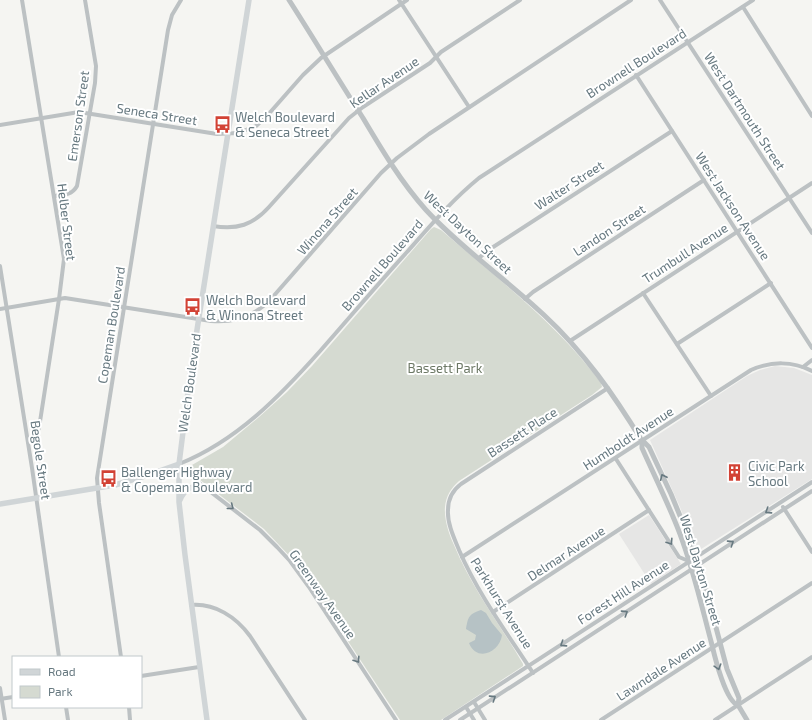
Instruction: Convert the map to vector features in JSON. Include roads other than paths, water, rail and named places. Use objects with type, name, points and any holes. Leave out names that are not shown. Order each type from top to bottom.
[{"type":"main road","name":"Welch Boulevard","points":[[207,720],[191,605],[180,502],[179,464],[187,393],[198,319],[249,0]]},
{"type":"main road","points":[[0,504],[98,488],[140,478],[179,464]]},
{"type":"main road","points":[[180,502],[182,496],[189,488],[204,486]]},
{"type":"street","name":"Helber Street","points":[[22,0],[64,259],[39,428],[34,440],[28,442]]},
{"type":"street","name":"Emerson Street","points":[[54,196],[70,193],[75,190],[77,186],[90,113],[96,70],[85,0]]},
{"type":"street","name":"Copeman Boulevard","points":[[122,656],[98,488],[98,473],[169,24],[181,0]]},
{"type":"street","name":"Seneca Street","points":[[0,125],[79,112],[217,134],[228,134],[247,130],[263,121],[303,75],[324,56],[400,2],[407,0]]},
{"type":"street","name":"Kellar Avenue","points":[[213,226],[226,228],[238,226],[248,223],[262,214],[332,135],[358,111],[430,63],[441,52],[520,0]]},
{"type":"street","name":"Winona Street","points":[[0,309],[65,298],[214,321],[234,320],[249,316],[264,306],[390,163],[416,143],[469,107],[631,0]]},
{"type":"street","name":"West Dartmouth Street","points":[[660,0],[812,233]]},
{"type":"street","name":"Brownell Boulevard","points":[[179,464],[205,452],[226,439],[255,417],[280,395],[436,220],[458,197],[485,174],[753,0]]},
{"type":"street","name":"West Dayton Street","points":[[292,1],[390,163],[412,193],[436,220],[545,316],[570,341],[608,388],[642,441],[649,447],[671,494],[696,557],[707,592],[727,669],[739,698],[738,705]]},
{"type":"street","points":[[400,2],[469,107]]},
{"type":"street","points":[[742,7],[812,116]]},
{"type":"street","name":"West Jackson Avenue","points":[[636,75],[812,348]]},
{"type":"street","name":"Walter Street","points":[[479,258],[487,251],[672,131]]},
{"type":"street","name":"Landon Street","points":[[525,299],[533,292],[704,180]]},
{"type":"street","name":"Trumbull Avenue","points":[[570,341],[812,183]]},
{"type":"street","name":"Begole Street","points":[[0,266],[28,442],[59,656]]},
{"type":"street","points":[[677,344],[771,283]]},
{"type":"street","points":[[643,293],[711,396]]},
{"type":"street","points":[[802,367],[807,365],[812,360]]},
{"type":"street","name":"Humboldt Avenue","points":[[462,557],[616,459],[711,396],[759,367],[778,363],[792,364],[812,372]]},
{"type":"street","name":"Bassett Place","points":[[450,497],[456,488],[465,481],[608,388]]},
{"type":"street","name":"West Dayton Street","points":[[642,441],[642,448],[665,497],[692,569],[721,677],[730,698],[734,704],[738,705],[746,720]]},
{"type":"street","points":[[616,459],[679,557],[698,565]]},
{"type":"street","name":"Greenway Avenue","points":[[179,464],[186,473],[260,530],[290,561],[313,593],[396,720]]},
{"type":"street","name":"Forest Hill Avenue","points":[[446,720],[812,482]]},
{"type":"street","name":"Forest Hill Avenue","points":[[460,720],[812,491]]},
{"type":"street","points":[[665,497],[671,494]]},
{"type":"street","name":"Parkhurst Avenue","points":[[450,497],[448,519],[462,557],[472,578],[533,673]]},
{"type":"street","points":[[780,503],[812,552]]},
{"type":"street","name":"Delmar Avenue","points":[[493,612],[649,510]]},
{"type":"street","points":[[751,522],[755,528]]},
{"type":"street","points":[[658,582],[663,588]]},
{"type":"street","name":"Lawndale Avenue","points":[[601,720],[812,583]]},
{"type":"street","points":[[191,605],[213,607],[241,624],[305,720]]},
{"type":"street","points":[[608,614],[612,621]]},
{"type":"street","points":[[715,720],[812,656]]},
{"type":"street","points":[[142,676],[199,667]]},
{"type":"street","points":[[0,688],[4,720]]},
{"type":"street","points":[[1,699],[12,697]]},
{"type":"street","points":[[474,702],[486,720]]},
{"type":"street","points":[[466,707],[474,720]]},
{"type":"street","points":[[66,708],[68,720]]},
{"type":"street","points":[[129,708],[130,720]]},
{"type":"place","name":"Welch Boulevard & Seneca Street","points":[[222,124]]},
{"type":"place","name":"Welch Boulevard & Winona Street","points":[[193,307]]},
{"type":"place","name":"Civic Park School","points":[[735,473]]},
{"type":"place","name":"Ballenger Highway & Copeman Boulevard","points":[[108,479]]},
{"type":"park label","name":"Bassett Park","points":[[445,368]]}]
